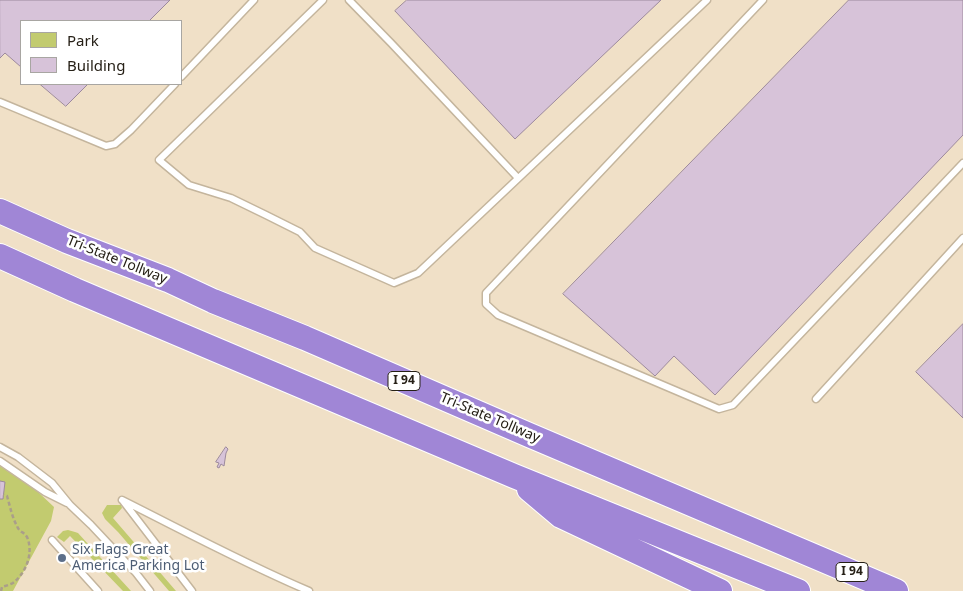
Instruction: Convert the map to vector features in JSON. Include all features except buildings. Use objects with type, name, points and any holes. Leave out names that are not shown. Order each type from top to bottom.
[{"type":"highway","name":"Tri-State Tollway","points":[[0,211],[305,338],[896,591]]},
{"type":"highway","points":[[0,256],[75,290],[514,476],[798,591]]},
{"type":"highway","points":[[514,476],[561,516],[720,591]]},
{"type":"lane","points":[[182,76],[254,0]]},
{"type":"lane","points":[[323,0],[159,160],[189,185],[240,202],[300,232],[315,248],[394,283],[418,273],[707,0]]},
{"type":"lane","points":[[349,0],[518,178]]},
{"type":"lane","points":[[763,0],[486,293],[486,304],[498,315],[719,409],[733,405],[963,163]]},
{"type":"lane","points":[[0,102],[106,146],[115,144],[131,130],[174,85]]},
{"type":"lane","points":[[816,399],[963,238]]},
{"type":"lane","points":[[0,447],[18,457],[52,483],[70,505],[136,573],[150,591]]},
{"type":"lane","points":[[0,461],[45,492],[70,505]]},
{"type":"lane","points":[[192,591],[122,500],[214,547],[309,591]]},
{"type":"lane","points":[[52,540],[98,591]]},
{"type":"path","points":[[1,591],[2,587],[11,584],[19,577],[26,566],[29,555],[29,544],[26,535],[18,530],[7,496],[3,495]]},
{"type":"green space","points":[[0,466],[36,490],[54,507],[51,521],[13,591],[0,591]]},
{"type":"green space","points":[[107,505],[121,505],[122,508],[113,518],[176,591],[169,591],[105,519],[102,513]]},
{"type":"green space","points":[[68,530],[78,533],[131,591],[123,591],[70,536],[64,542],[57,537],[63,531]]},
{"type":"place","name":"Six Flags Great America Parking Lot","points":[[62,558]]}]
